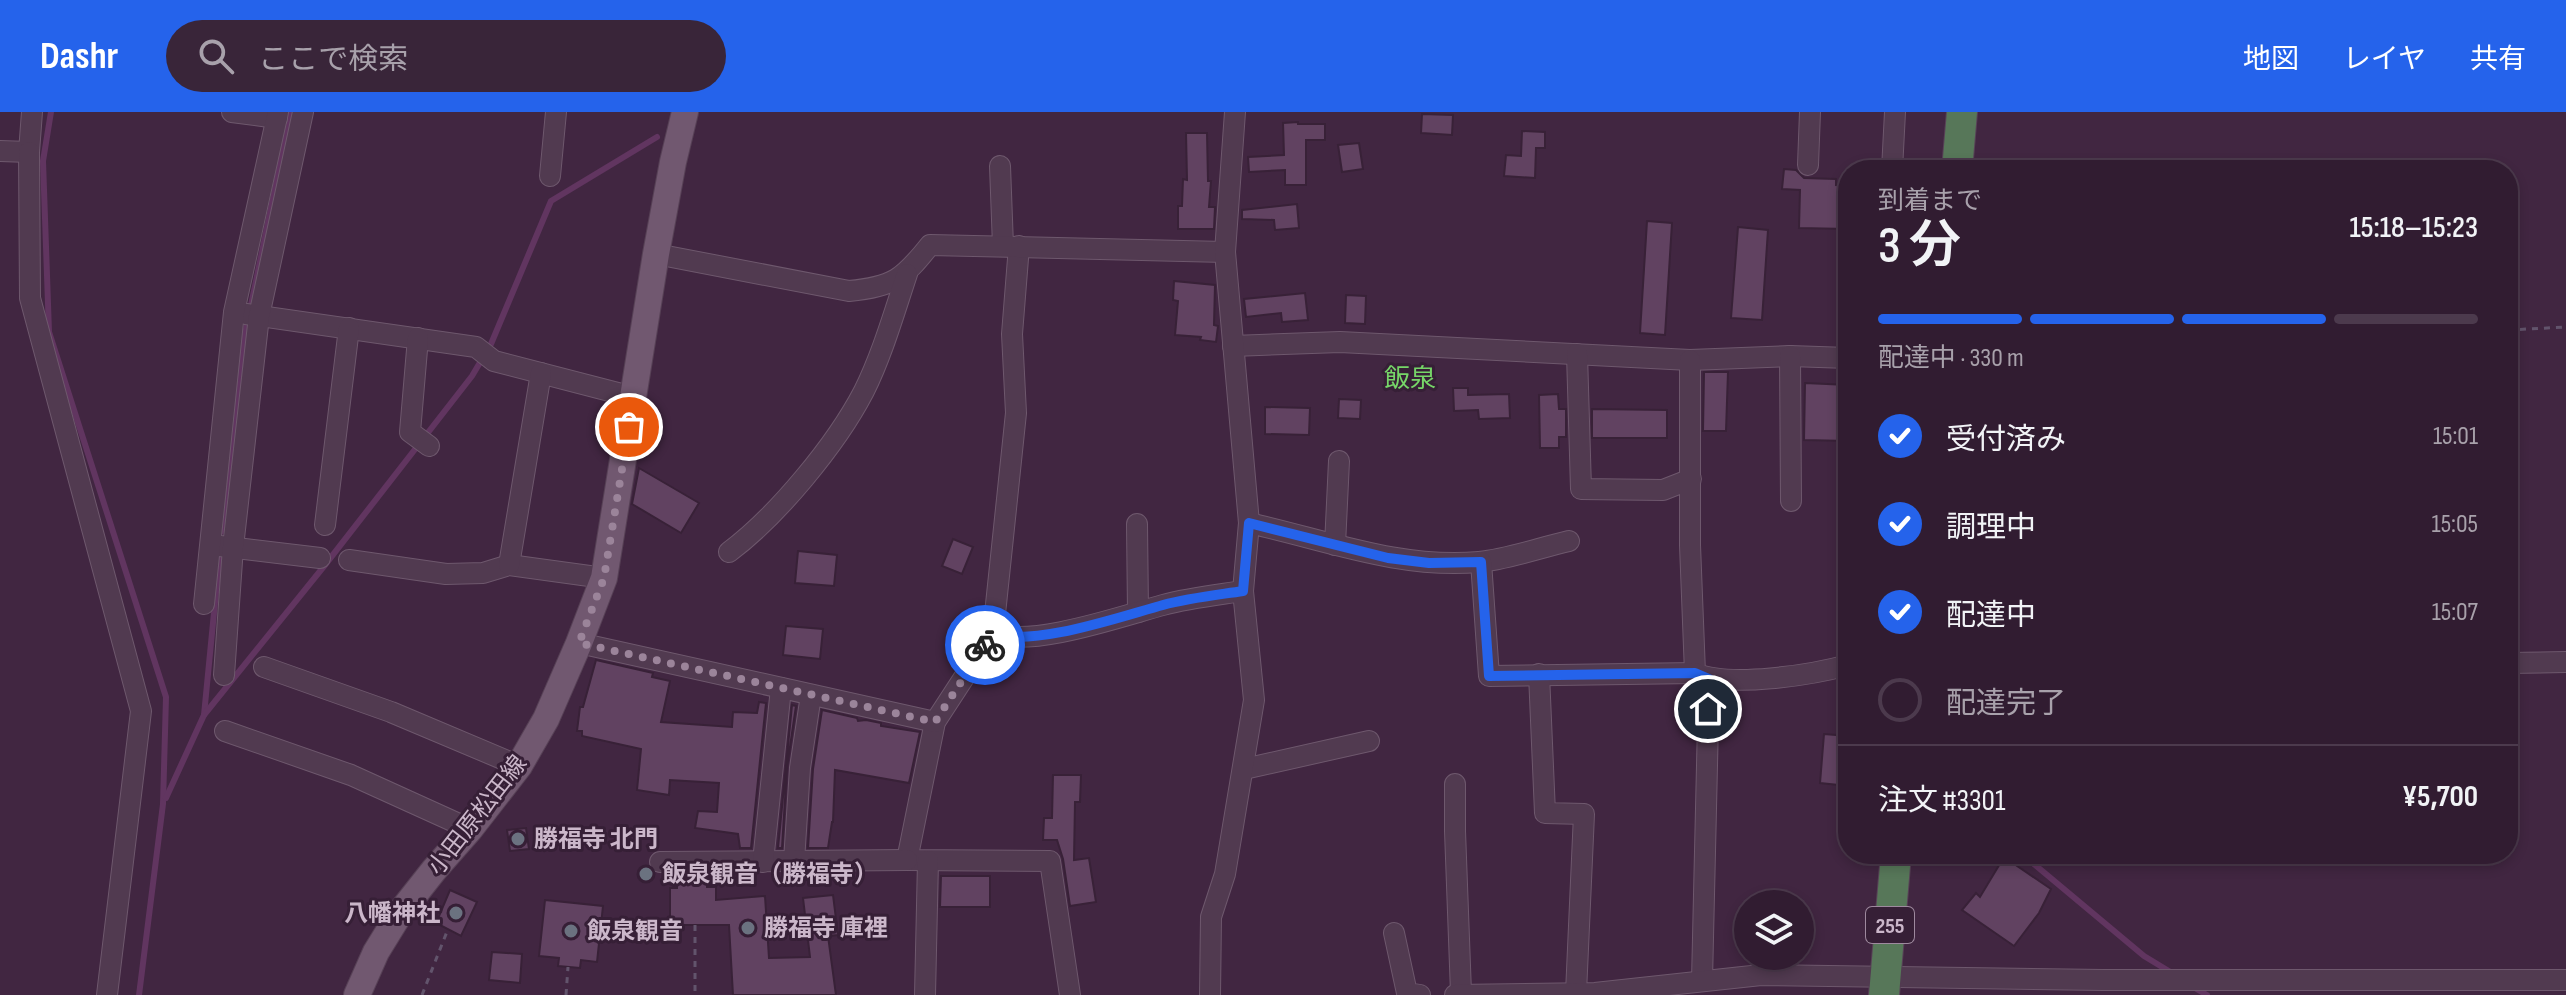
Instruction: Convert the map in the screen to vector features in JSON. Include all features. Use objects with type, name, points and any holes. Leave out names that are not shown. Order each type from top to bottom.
[{"type":"highway","points":[[1958,160],[1962,112]]},
{"type":"highway","name":"255","points":[[1885,986],[1895,864]]},
{"type":"main road","name":"小田原松田線","points":[[357,995],[376,952],[400,913],[519,766],[546,719],[604,578],[656,254],[685,112]]},
{"type":"street","points":[[32,112],[29,152],[30,298],[141,711],[107,995]]},
{"type":"street","points":[[204,604],[234,312],[278,115],[232,112]]},
{"type":"street","points":[[224,675],[233,547],[259,316],[303,112]]},
{"type":"street","points":[[550,176],[556,112]]},
{"type":"street","points":[[1210,995],[1211,917],[1225,874],[1254,700],[1243,591],[1249,523],[1225,252],[1235,112]]},
{"type":"street","points":[[1808,165],[1810,112]]},
{"type":"street","points":[[1893,160],[1895,112]]},
{"type":"street","points":[[0,151],[29,152]]},
{"type":"street","points":[[925,995],[917,860],[935,722],[993,633],[1016,413],[1011,246],[1000,166]]},
{"type":"street","points":[[729,552],[748,538],[831,445],[864,390],[907,274],[930,245],[1225,252]]},
{"type":"street","points":[[656,254],[849,291],[875,289],[907,274]]},
{"type":"street","points":[[234,312],[476,347],[494,361],[633,397]]},
{"type":"street","points":[[325,525],[349,328]]},
{"type":"street","points":[[418,338],[410,432],[429,446]]},
{"type":"street","points":[[1233,346],[1340,342],[1690,360],[1790,356],[1838,358]]},
{"type":"street","points":[[1577,354],[1581,489],[1663,490],[1691,479]]},
{"type":"street","points":[[1790,356],[1791,501]]},
{"type":"street","points":[[1690,360],[1690,545],[1702,676],[1702,981]]},
{"type":"street","points":[[509,565],[541,373]]},
{"type":"street","points":[[1335,545],[1339,461]]},
{"type":"street","points":[[1249,523],[1388,558],[1429,563],[1481,562],[1569,541]]},
{"type":"street","points":[[1137,524],[1138,612]]},
{"type":"street","points":[[208,545],[320,558]]},
{"type":"street","points":[[349,560],[446,574],[483,573],[509,565],[604,578]]},
{"type":"street","points":[[1481,562],[1489,676],[1778,678],[1838,668]]},
{"type":"street","points":[[993,633],[1006,638],[1084,628],[1166,604],[1243,591]]},
{"type":"street","points":[[579,643],[935,722]]},
{"type":"street","points":[[2518,663],[2566,662]]},
{"type":"street","points":[[264,667],[391,712],[519,766]]},
{"type":"street","points":[[1539,674],[1545,813],[1584,814],[1576,993]]},
{"type":"street","points":[[763,862],[781,688]]},
{"type":"street","points":[[794,861],[800,768],[811,695]]},
{"type":"street","points":[[225,731],[351,775],[470,829]]},
{"type":"street","points":[[1244,769],[1369,741]]},
{"type":"street","points":[[1455,784],[1458,994],[1595,993],[1761,975],[1885,986],[2103,987],[2566,980]]},
{"type":"street","points":[[660,862],[1050,861],[1070,995]]},
{"type":"street","points":[[1394,933],[1407,993],[1420,995]]},
{"type":"path","points":[[2518,329],[2566,327]]},
{"type":"path","points":[[695,925],[695,995]]},
{"type":"path","points":[[422,995],[448,929]]},
{"type":"path","points":[[566,995],[568,967]]},
{"type":"building","points":[[1422,114],[1453,115],[1452,135],[1421,133]]},
{"type":"building","points":[[1283,123],[1325,124],[1325,140],[1306,140],[1306,185],[1285,185],[1285,170],[1249,172],[1248,157],[1284,155]]},
{"type":"building","points":[[1522,131],[1545,132],[1545,148],[1536,148],[1535,178],[1504,176],[1506,155],[1521,156]]},
{"type":"building","points":[[1186,133],[1207,133],[1208,181],[1211,181],[1209,207],[1215,207],[1214,229],[1178,229],[1178,206],[1182,206],[1183,179],[1187,180]]},
{"type":"building","points":[[1359,143],[1363,169],[1342,172],[1338,145]]},
{"type":"building","points":[[1784,169],[1796,170],[1804,178],[1836,179],[1838,229],[1799,228],[1800,190],[1782,189]]},
{"type":"building","points":[[1297,204],[1299,228],[1275,230],[1274,220],[1242,219],[1242,210]]},
{"type":"building","points":[[1647,221],[1672,223],[1665,335],[1640,333]]},
{"type":"building","points":[[1738,227],[1768,230],[1762,320],[1731,318]]},
{"type":"building","points":[[1174,281],[1215,285],[1216,342],[1200,340],[1201,337],[1175,335],[1178,301],[1173,300]]},
{"type":"building","points":[[1305,293],[1308,320],[1282,322],[1281,313],[1246,317],[1244,299]]},
{"type":"building","points":[[1346,295],[1366,296],[1365,324],[1345,323]]},
{"type":"building","points":[[1704,372],[1728,372],[1726,431],[1703,431]]},
{"type":"building","points":[[1805,383],[1838,385],[1838,441],[1804,440]]},
{"type":"building","points":[[1453,388],[1468,388],[1468,395],[1509,394],[1510,418],[1479,419],[1478,410],[1454,411]]},
{"type":"building","points":[[1558,394],[1559,409],[1566,409],[1566,437],[1559,437],[1559,448],[1540,448],[1539,395]]},
{"type":"building","points":[[1339,399],[1361,400],[1360,419],[1338,418]]},
{"type":"building","points":[[1265,407],[1310,408],[1309,435],[1265,434]]},
{"type":"building","points":[[1592,409],[1667,410],[1667,438],[1592,438]]},
{"type":"building","points":[[639,468],[699,503],[681,533],[632,504]]},
{"type":"building","points":[[953,539],[973,547],[962,574],[942,566]]},
{"type":"building","points":[[798,551],[837,555],[834,586],[795,583]]},
{"type":"building","points":[[786,626],[823,629],[820,659],[783,655]]},
{"type":"building","points":[[596,660],[653,673],[652,677],[670,681],[661,722],[732,727],[733,712],[757,713],[759,702],[766,703],[751,848],[740,848],[738,834],[695,828],[698,811],[717,812],[719,783],[670,780],[669,795],[637,790],[641,749],[582,736],[582,731],[577,731],[580,707],[583,707]]},
{"type":"building","points":[[792,705],[796,706],[787,767],[782,848],[778,848]]},
{"type":"building","points":[[822,710],[857,718],[858,721],[920,732],[909,783],[835,770],[833,822],[828,848],[808,848],[813,769]]},
{"type":"building","points":[[1824,734],[1838,735],[1838,785],[1820,783]]},
{"type":"building","points":[[1053,775],[1081,775],[1080,802],[1075,802],[1074,860],[1089,858],[1096,902],[1070,906],[1057,840],[1043,840],[1044,818],[1052,818]]},
{"type":"building","name":"勝福寺 北門","points":[[526,828],[529,849],[510,851],[507,830]]},
{"type":"building","points":[[2000,864],[2014,864],[2051,889],[2039,913],[2014,946],[1962,910],[1976,893],[1980,897]]},
{"type":"building","name":"勝福寺 庫裡","points":[[677,876],[707,876],[707,887],[716,887],[716,900],[765,896],[769,958],[810,957],[803,898],[833,895],[838,935],[828,936],[836,995],[733,995],[729,925],[681,925],[681,919],[670,920],[670,888],[677,888]]},
{"type":"building","points":[[941,876],[990,876],[990,907],[940,907]]},
{"type":"building","name":"八幡神社","points":[[450,890],[477,902],[461,936],[436,923]]},
{"type":"building","name":"飯泉観音","points":[[545,900],[603,906],[597,962],[581,960],[580,968],[558,966],[559,958],[539,956]]},
{"type":"building","points":[[492,952],[522,954],[520,983],[489,980]]},
{"type":"waterway","points":[[51,112],[43,161],[49,332],[166,697],[163,804],[139,995]]},
{"type":"waterway","points":[[221,532],[245,334],[291,112]]},
{"type":"waterway","points":[[166,798],[204,715],[472,376],[491,344],[551,201],[657,137]]},
{"type":"waterway","points":[[204,715],[220,551]]},
{"type":"waterway","points":[[2034,864],[2144,956],[2172,973]]},
{"type":"waterway","points":[[2195,988],[2207,995]]},
{"type":"way so far","points":[[629,427],[604,578],[579,643],[935,722],[985,645]]},
{"type":"place","name":"勝福寺 北門","points":[[518,839]]},
{"type":"place","name":"飯泉観音（勝福寺）","points":[[646,874]]},
{"type":"place","name":"八幡神社","points":[[456,913]]},
{"type":"place","name":"勝福寺 庫裡","points":[[748,928]]},
{"type":"place","name":"飯泉観音","points":[[571,931]]},
{"type":"district","name":"飯泉","points":[[1410,378]]},
{"type":"route","points":[[985,645],[993,633],[1006,638],[1084,628],[1166,604],[1243,591],[1249,523],[1388,558],[1429,563],[1481,562],[1489,676],[1695,673],[1709,679],[1708,709]]}]
